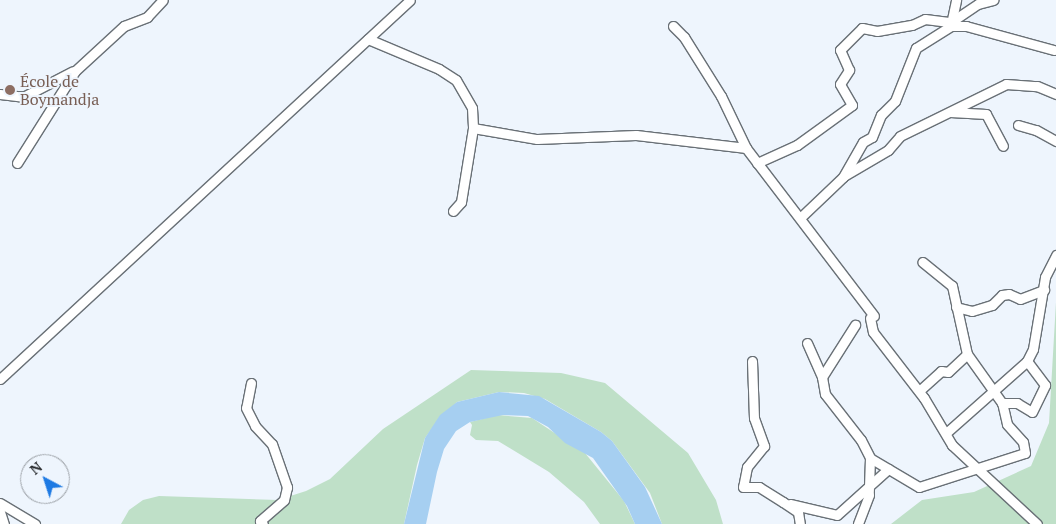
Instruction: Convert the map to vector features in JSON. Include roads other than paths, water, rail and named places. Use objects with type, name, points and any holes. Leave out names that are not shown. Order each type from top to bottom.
[{"type":"street","points":[[17,163],[75,71],[124,26],[147,17],[164,0]]},
{"type":"street","points":[[0,379],[410,0]]},
{"type":"street","points":[[951,24],[956,0]]},
{"type":"street","points":[[843,177],[862,142],[872,137],[881,115],[895,101],[916,48],[978,4],[992,0]]},
{"type":"street","points":[[758,163],[797,145],[852,105],[840,84],[849,70],[840,50],[862,28],[877,31],[912,26],[925,19],[966,26],[1054,50]]},
{"type":"street","points":[[673,26],[684,37],[721,96],[746,148],[801,217],[872,317],[873,332],[919,391],[946,432],[952,445],[1037,524]]},
{"type":"street","points":[[368,39],[439,69],[456,80],[472,108],[473,128],[461,202],[453,211]]},
{"type":"street","points":[[0,94],[23,97],[75,71]]},
{"type":"street","points":[[801,217],[843,177],[888,150],[900,136],[1006,84],[1037,86],[1056,94]]},
{"type":"street","points":[[948,112],[986,114],[1003,146]]},
{"type":"street","points":[[1018,126],[1036,130],[1056,141]]},
{"type":"street","points":[[473,128],[537,139],[636,135],[746,148]]},
{"type":"street","points":[[946,432],[1027,361],[1033,349],[1038,308],[1044,290],[1045,277],[1056,255]]},
{"type":"street","points":[[870,458],[919,487],[1025,453],[1023,442],[1007,424],[1002,403],[967,354],[952,286],[922,262]]},
{"type":"street","points":[[956,307],[972,311],[992,305],[1002,295],[1009,294],[1020,299],[1044,290]]},
{"type":"street","points":[[822,378],[855,325]]},
{"type":"street","points":[[807,343],[822,378],[825,394],[861,440],[870,458],[869,486],[858,524]]},
{"type":"street","points":[[919,391],[940,371],[948,372],[967,354]]},
{"type":"street","points":[[1002,403],[1017,403],[1032,412],[1045,385],[1027,361]]},
{"type":"street","points":[[752,362],[754,418],[764,446],[747,467],[743,487],[759,487],[798,512],[800,524]]},
{"type":"street","points":[[251,383],[246,408],[255,426],[272,444],[287,487],[284,500],[260,521],[263,524]]},
{"type":"street","points":[[782,502],[837,515],[888,469]]},
{"type":"street","points":[[0,503],[35,524]]},
{"type":"street","points":[[0,512],[4,524]]},
{"type":"water","points":[[499,392],[539,396],[601,432],[612,441],[645,487],[662,524],[635,524],[627,506],[593,458],[565,443],[548,427],[528,416],[503,415],[470,422],[456,431],[444,449],[426,524],[404,524],[425,438],[440,415],[457,402]]},
{"type":"place","name":"École de Boymandja","points":[[10,90]]}]
